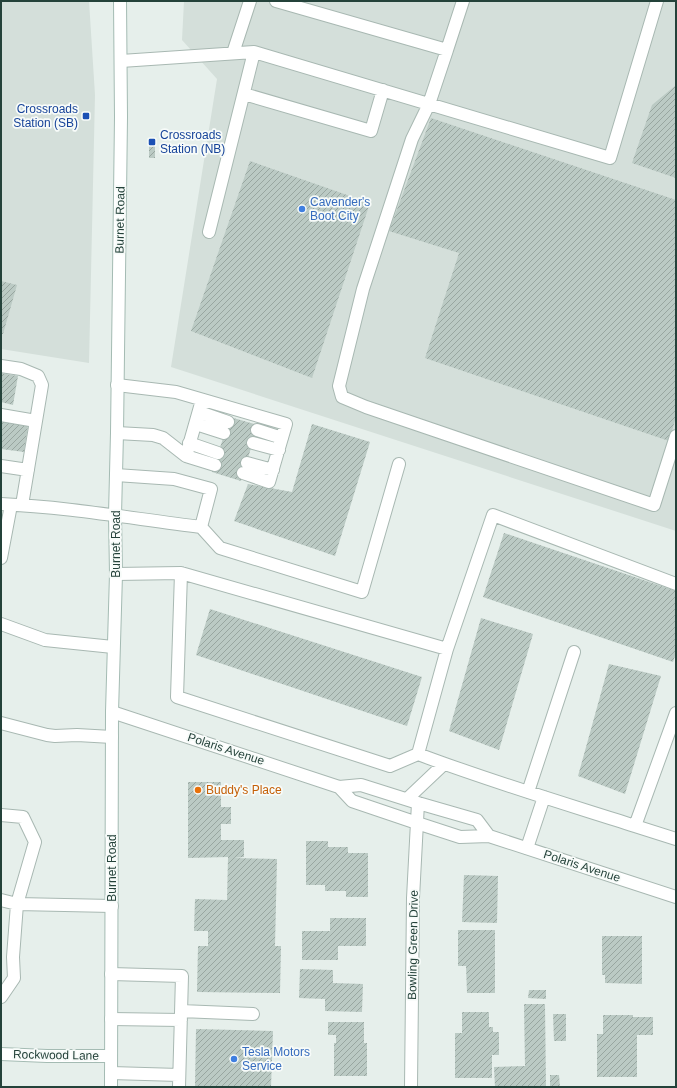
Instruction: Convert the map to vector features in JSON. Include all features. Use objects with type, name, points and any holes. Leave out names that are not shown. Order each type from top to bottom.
[{"type":"street","name":"Burnet Road","points":[[111,1087],[112,712],[116,574],[115,515],[118,433],[117,385],[121,117],[120,1]]},
{"type":"street","points":[[233,53],[250,1]]},
{"type":"street","points":[[276,1],[447,50]]},
{"type":"street","points":[[463,1],[429,104],[412,139],[363,289],[340,386],[342,397],[374,410],[654,505],[676,436]]},
{"type":"street","points":[[121,61],[254,52],[610,158],[657,1]]},
{"type":"street","points":[[209,232],[254,52]]},
{"type":"street","points":[[244,94],[371,131],[383,90]]},
{"type":"street","points":[[1,366],[21,369],[38,376],[42,385],[28,470],[12,505],[1,558]]},
{"type":"street","points":[[117,385],[176,392],[286,424],[271,476],[245,468]]},
{"type":"street","points":[[186,456],[202,400]]},
{"type":"street","points":[[1,415],[36,420]]},
{"type":"street","points":[[197,418],[226,428]]},
{"type":"street","points":[[257,430],[282,438]]},
{"type":"street","points":[[118,433],[153,435],[164,438],[186,456],[216,459],[190,443]]},
{"type":"street","points":[[253,443],[278,450]]},
{"type":"street","points":[[12,505],[115,515],[201,527],[220,548],[362,592],[399,464]]},
{"type":"street","points":[[1,466],[28,470]]},
{"type":"street","points":[[116,475],[174,479],[211,489],[201,527]]},
{"type":"street","points":[[418,754],[448,649],[493,515],[676,584]]},
{"type":"street","points":[[116,574],[181,573],[448,649]]},
{"type":"street","points":[[181,573],[176,697],[390,766],[418,754],[544,798],[676,839]]},
{"type":"street","points":[[1,624],[45,640],[113,647]]},
{"type":"street","points":[[528,792],[574,652]]},
{"type":"street","name":"Polaris Avenue","points":[[112,712],[340,787],[361,785],[477,820],[489,836]]},
{"type":"street","points":[[636,826],[676,713]]},
{"type":"street","points":[[1,723],[47,735],[112,737]]},
{"type":"street","points":[[413,801],[444,764]]},
{"type":"street","name":"Polaris Avenue","points":[[340,787],[352,801],[416,823],[460,837],[489,836],[676,897]]},
{"type":"street","points":[[527,848],[544,798]]},
{"type":"street","name":"Bowling Green Drive","points":[[411,1087],[413,898],[416,823],[413,801]]},
{"type":"street","points":[[1,815],[23,817],[35,842],[17,904],[13,957],[14,978],[1,997]]},
{"type":"street","points":[[1,900],[17,904],[112,906]]},
{"type":"street","points":[[111,974],[182,976],[179,1081],[111,1074]]},
{"type":"street","points":[[111,1019],[181,1015],[253,1014]]},
{"type":"street","name":"Rockwood Lane","points":[[1,1054],[111,1056]]},
{"type":"shaded area","points":[[1,1],[89,1],[95,95],[89,363],[1,349]]},
{"type":"shaded area","points":[[184,1],[676,1],[676,531],[171,367],[217,79],[182,40]]},
{"type":"building","points":[[676,85],[676,178],[632,163],[652,105]]},
{"type":"building","points":[[431,118],[676,200],[676,417],[669,441],[425,358],[459,253],[389,231]]},
{"type":"building","points":[[149,145],[155,145],[155,158],[149,158]]},
{"type":"building","points":[[250,161],[370,203],[312,378],[191,331]]},
{"type":"building","points":[[1,281],[17,285],[3,334],[1,334]]},
{"type":"building","points":[[1,373],[18,376],[13,405],[1,402]]},
{"type":"building","points":[[230,417],[258,425],[241,481],[212,472]]},
{"type":"building","points":[[1,421],[28,426],[24,452],[1,449]]},
{"type":"building","points":[[312,424],[370,442],[335,556],[234,521],[248,484],[292,492]]},
{"type":"building","points":[[504,533],[676,591],[676,653],[673,662],[483,597]]},
{"type":"building","points":[[210,609],[422,677],[407,726],[196,655]]},
{"type":"building","points":[[481,618],[533,634],[499,750],[449,731]]},
{"type":"building","points":[[609,664],[661,676],[625,794],[578,776]]},
{"type":"building","points":[[188,782],[221,782],[221,807],[231,807],[231,824],[221,824],[221,840],[244,840],[244,857],[234,858],[277,859],[275,946],[281,946],[280,993],[197,992],[198,946],[208,946],[208,931],[194,931],[195,899],[227,900],[228,857],[188,858]]},
{"type":"building","points":[[306,841],[328,841],[328,847],[348,847],[348,853],[368,853],[368,897],[346,897],[346,891],[325,891],[325,885],[306,885]]},
{"type":"building","points":[[464,875],[498,876],[497,923],[462,922]]},
{"type":"building","points":[[330,918],[366,918],[366,946],[338,946],[338,960],[302,960],[302,931],[330,931]]},
{"type":"building","points":[[458,930],[495,930],[495,993],[467,993],[466,966],[458,966]]},
{"type":"building","points":[[602,936],[642,936],[642,984],[605,983],[605,975],[602,975]]},
{"type":"building","points":[[300,969],[333,970],[333,983],[363,984],[362,1012],[325,1011],[325,999],[299,998]]},
{"type":"building","points":[[529,990],[546,990],[546,999],[528,998]]},
{"type":"building","points":[[524,1004],[545,1004],[546,1087],[495,1087],[494,1067],[525,1066]]},
{"type":"building","points":[[462,1012],[489,1012],[489,1027],[493,1027],[493,1032],[499,1032],[499,1055],[492,1055],[492,1078],[455,1078],[455,1033],[462,1033]]},
{"type":"building","points":[[553,1014],[566,1014],[566,1041],[554,1041]]},
{"type":"building","points":[[603,1015],[653,1017],[653,1035],[637,1035],[637,1077],[597,1077],[597,1034],[603,1034]]},
{"type":"building","points":[[328,1022],[364,1022],[364,1043],[367,1043],[367,1076],[334,1076],[334,1043],[336,1043],[336,1035],[328,1035]]},
{"type":"building","name":"Tesla Motors Service","points":[[196,1029],[273,1031],[271,1087],[195,1087]]},
{"type":"building","points":[[550,1075],[559,1075],[560,1087],[550,1087]]},
{"type":"place","name":"Crossroads Station (SB)","points":[[86,116]]},
{"type":"place","name":"Crossroads Station (NB)","points":[[152,142]]},
{"type":"place","name":"Cavender's Boot City","points":[[302,209]]},
{"type":"place","name":"Buddy's Place","points":[[198,790]]},
{"type":"place","name":"Tesla Motors Service","points":[[234,1059]]}]
